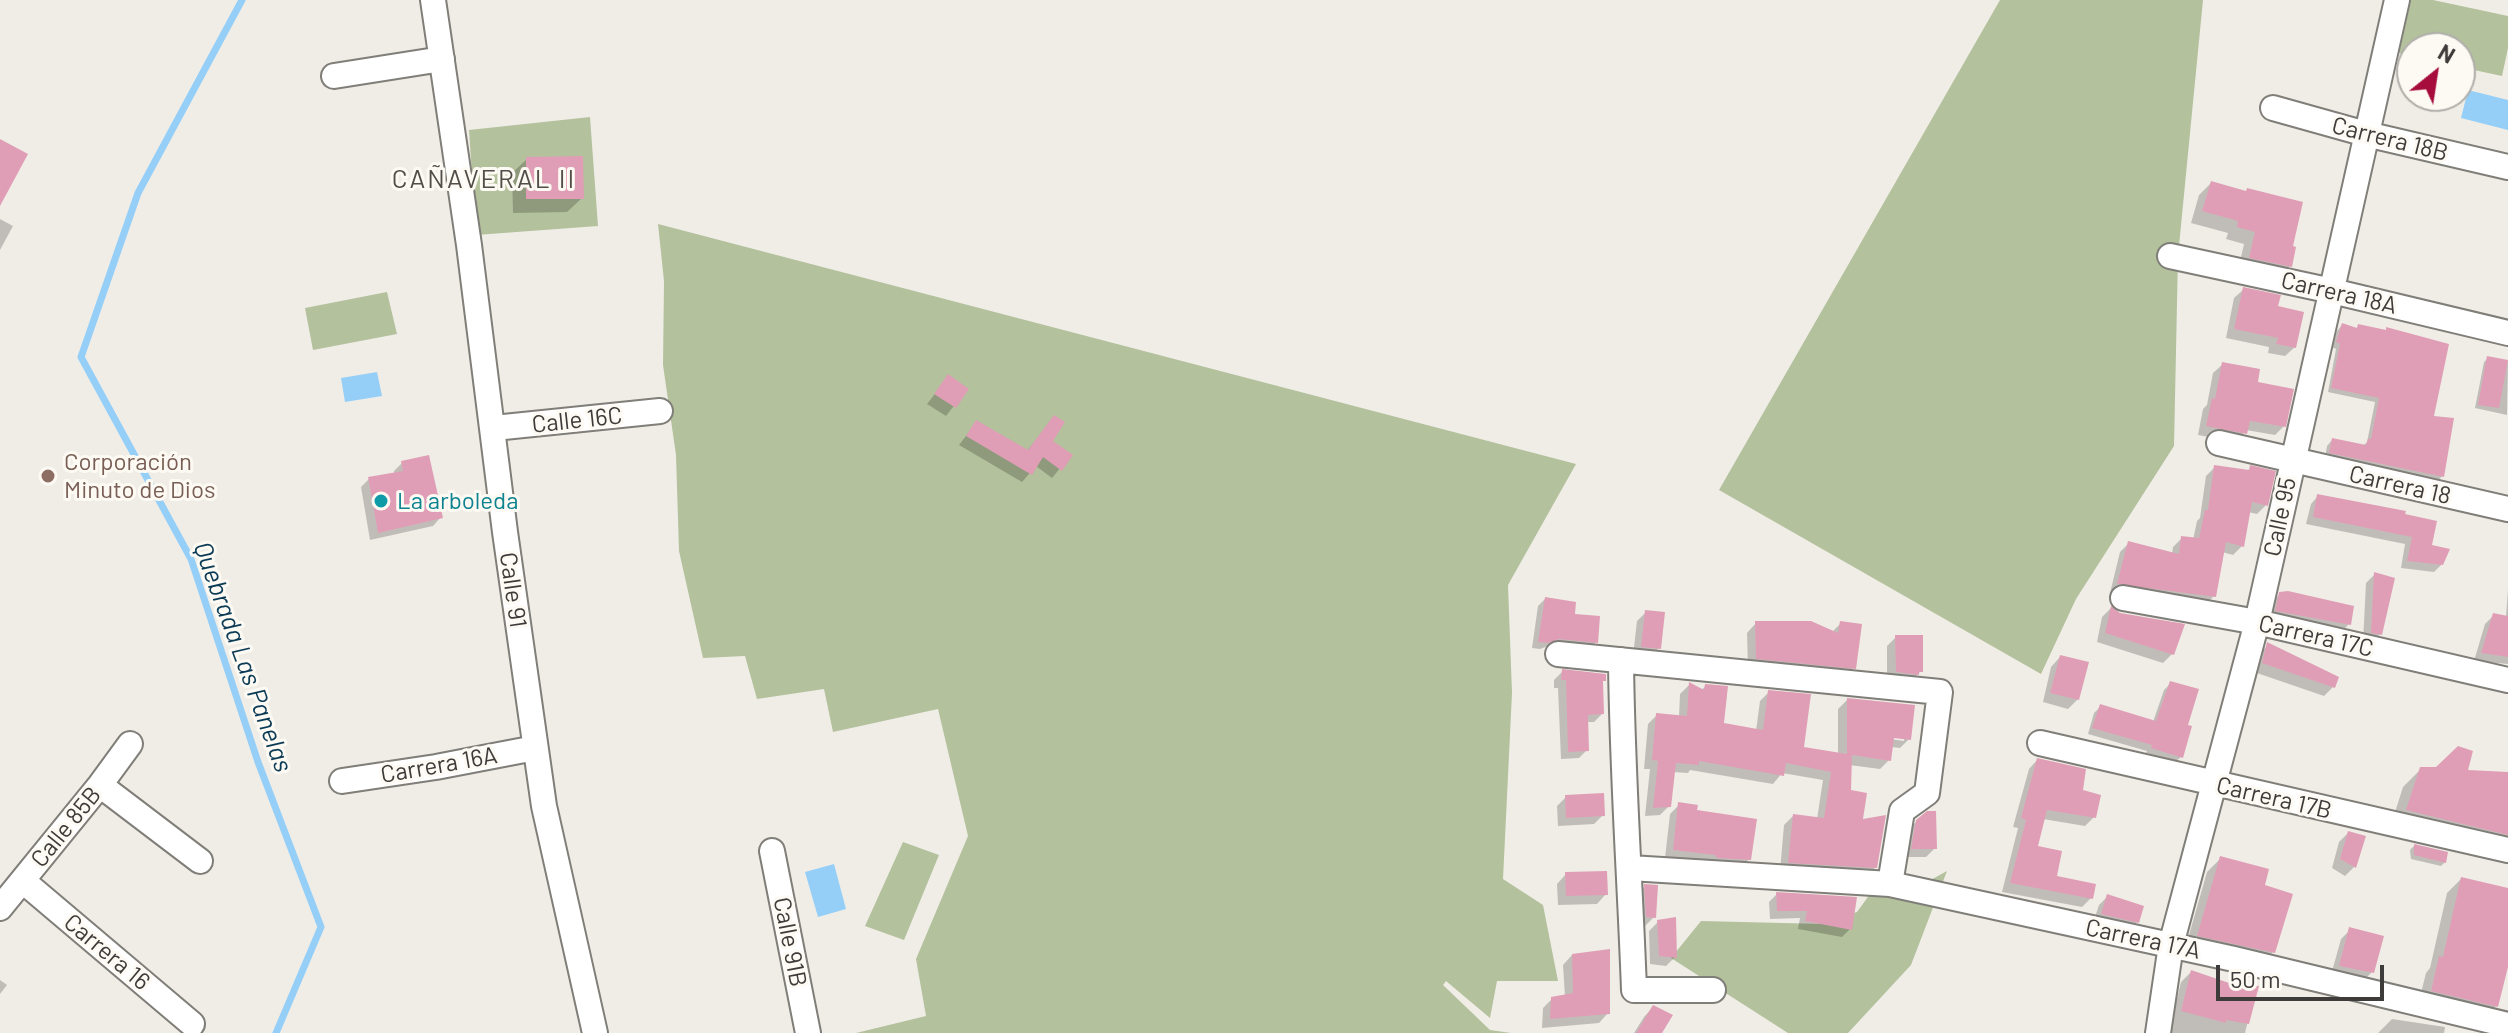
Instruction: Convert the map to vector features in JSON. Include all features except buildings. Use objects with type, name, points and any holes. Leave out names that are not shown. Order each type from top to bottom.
[{"type":"street","name":"Calle 91","points":[[433,0],[544,806],[595,1033]]},
{"type":"street","name":"Calle 95","points":[[2158,1033],[2171,945],[2257,622],[2397,0]]},
{"type":"street","points":[[334,76],[442,59]]},
{"type":"street","name":"Carrera 18B","points":[[2273,108],[2366,134],[2508,167]]},
{"type":"street","name":"Carrera 18A","points":[[2170,256],[2508,333]]},
{"type":"street","name":"Calle 16C","points":[[494,428],[660,411]]},
{"type":"street","name":"Carrera 18","points":[[2219,443],[2508,509]]},
{"type":"street","name":"Carrera 17C","points":[[2123,598],[2257,622],[2508,680]]},
{"type":"street","points":[[1558,654],[1940,692],[1927,793],[1902,811],[1890,884]]},
{"type":"street","points":[[1621,660],[1622,766],[1630,868],[1634,990],[1713,990]]},
{"type":"street","name":"Carrera 17B","points":[[2040,743],[2508,850]]},
{"type":"street","name":"Calle 85B","points":[[0,908],[130,744]]},
{"type":"street","name":"Carrera 16A","points":[[342,781],[535,748]]},
{"type":"street","points":[[100,785],[200,861]]},
{"type":"street","name":"Calle 91B","points":[[772,851],[808,1033]]},
{"type":"street","name":"Carrera 17A","points":[[1630,868],[1890,884],[2171,945],[2508,1025]]},
{"type":"street","name":"Carrera 16","points":[[23,881],[192,1024]]},
{"type":"green space","points":[[2000,0],[2203,0],[2178,256],[2174,446],[2076,599],[2041,674],[1719,490]]},
{"type":"green space","points":[[2411,0],[2433,0],[2508,16],[2508,48],[2502,76],[2476,70],[2476,32],[2404,32]]},
{"type":"green space","points":[[590,117],[598,226],[476,235],[469,130]]},
{"type":"green space","points":[[658,224],[1576,464],[1508,585],[1512,693],[1503,879],[1543,905],[1558,981],[1497,981],[1490,1018],[1446,981],[1443,985],[1490,1030],[1511,1033],[856,1033],[926,1016],[916,959],[968,836],[938,709],[833,732],[824,689],[757,699],[745,656],[703,658],[679,551],[676,455],[663,365],[664,281]]},
{"type":"green space","points":[[387,292],[397,334],[313,350],[305,308]]},
{"type":"green space","points":[[903,842],[939,855],[904,940],[865,926]]},
{"type":"green space","points":[[1947,871],[1911,965],[1848,1033],[1788,1033],[1671,958],[1701,921],[1824,924],[1857,912],[1873,890],[1909,892]]},
{"type":"water","points":[[2476,92],[2508,100],[2508,130],[2461,118],[2462,112],[2476,112]]},
{"type":"water","points":[[377,372],[382,396],[345,402],[341,378]]},
{"type":"water","points":[[834,864],[846,909],[818,917],[805,872]]},
{"type":"waterway","name":"Quebrada Las Panelas","points":[[242,0],[138,193],[81,357],[191,559],[258,762],[321,927],[276,1033]]},
{"type":"place","name":"Corporación Minuto de Dios","points":[[48,476]]},
{"type":"place","name":"La arboleda","points":[[381,501]]},
{"type":"district","name":"CAÑAVERAL II","points":[[484,179]]}]
